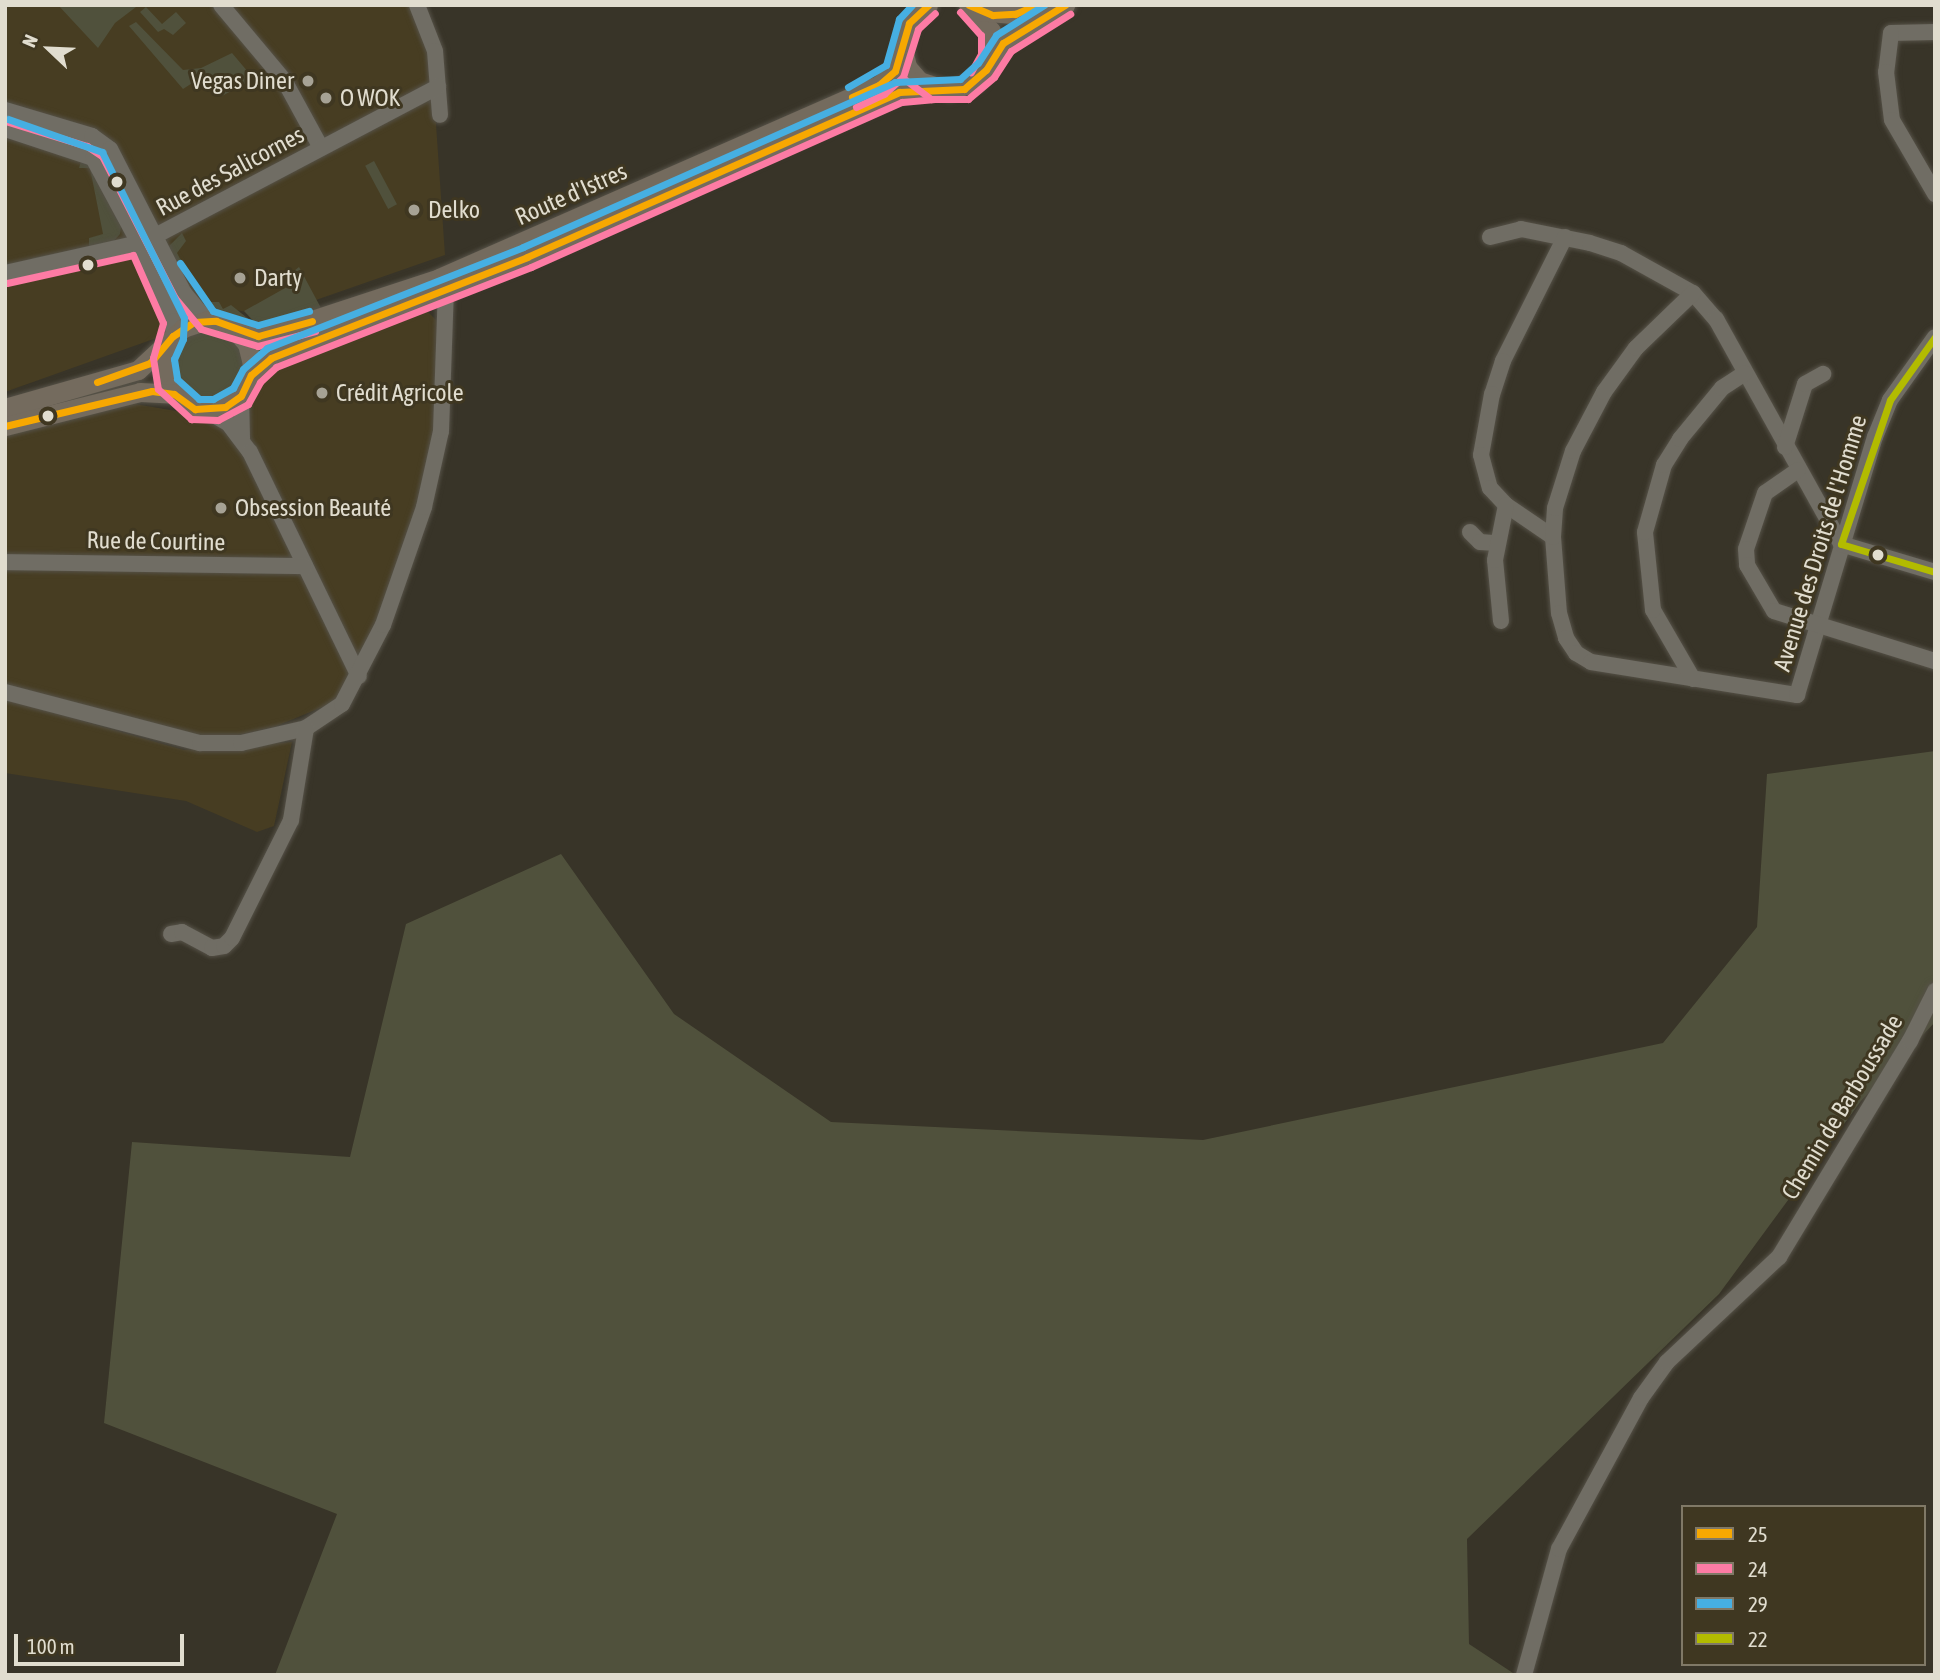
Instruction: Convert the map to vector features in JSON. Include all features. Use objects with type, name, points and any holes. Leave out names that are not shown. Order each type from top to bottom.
[{"type":"main road","name":"Route d'Istres","points":[[234,329],[266,335],[439,278],[879,85],[895,71],[909,23],[928,5]]},
{"type":"main road","points":[[973,8],[1015,14],[1037,5]]},
{"type":"main road","points":[[992,57],[1003,43],[1065,5]]},
{"type":"main road","points":[[973,8],[991,32],[992,57]]},
{"type":"main road","points":[[902,49],[913,74],[934,89]]},
{"type":"main road","name":"Route d'Istres","points":[[251,374],[271,358],[446,291],[899,92],[964,89],[986,70],[992,57]]},
{"type":"main road","points":[[5,408],[138,370],[170,341],[206,320],[234,329],[251,354],[251,374],[241,396],[225,407],[207,411],[195,409],[174,394],[163,372],[170,341]]},
{"type":"main road","points":[[5,426],[140,392],[174,394]]},
{"type":"street","points":[[221,5],[284,80],[321,148]]},
{"type":"street","points":[[417,5],[435,51],[440,115]]},
{"type":"street","points":[[1935,32],[1891,33],[1886,72],[1892,120],[1935,194]]},
{"type":"street","name":"Rue des Salicornes","points":[[5,273],[147,239],[438,87]]},
{"type":"street","points":[[5,110],[103,142],[147,239],[174,321],[170,341]]},
{"type":"street","points":[[5,129],[93,158],[184,293],[206,320]]},
{"type":"street","points":[[1490,237],[1521,229],[1565,237],[1621,253],[1693,293],[1716,319],[1841,544],[1935,572]]},
{"type":"street","points":[[1553,537],[1507,505],[1483,472],[1485,425],[1503,361],[1565,237]]},
{"type":"street","points":[[5,692],[200,743],[241,743],[306,728],[342,704],[359,676],[383,625],[424,508],[441,431],[446,291]]},
{"type":"street","points":[[1693,293],[1636,348],[1604,392],[1573,451],[1555,508],[1553,537],[1559,613],[1566,638],[1576,653],[1591,662],[1693,679]]},
{"type":"street","name":"Avenue des Droits de l'Homme","points":[[1693,679],[1797,695],[1841,544],[1890,400],[1935,337]]},
{"type":"street","points":[[1693,679],[1653,610],[1645,532],[1664,465],[1680,439],[1722,388],[1745,373]]},
{"type":"street","points":[[1785,447],[1805,384],[1823,374]]},
{"type":"street","points":[[241,396],[242,438],[359,676]]},
{"type":"street","points":[[207,411],[242,438]]},
{"type":"street","points":[[1798,470],[1765,493],[1746,549],[1747,565],[1774,611],[1817,627],[1935,661]]},
{"type":"street","points":[[1501,621],[1494,583],[1496,543],[1507,505]]},
{"type":"street","points":[[1470,532],[1480,542],[1496,543]]},
{"type":"street","name":"Rue de Courtine","points":[[5,562],[305,566]]},
{"type":"street","points":[[171,934],[182,932],[212,948],[224,946],[232,937],[291,820],[306,728]]},
{"type":"street","name":"Chemin de Barboussade","points":[[1524,1675],[1559,1549],[1641,1398],[1667,1362],[1734,1303],[1787,1245],[1910,1041],[1935,991]]},
{"type":"shaded area","points":[[5,5],[411,5],[431,51],[445,255],[270,316],[235,310],[5,392]]},
{"type":"shaded area","points":[[426,310],[442,326],[439,430],[390,599],[337,701],[274,727],[237,735],[199,736],[5,688],[5,435],[135,404],[223,419],[275,364]]},
{"type":"shaded area","points":[[5,699],[184,750],[292,742],[274,826],[257,832],[186,801],[5,773]]},
{"type":"green space","points":[[58,5],[136,7],[115,23],[98,48]]},
{"type":"green space","points":[[146,7],[162,24],[176,12],[186,23],[173,35],[164,29],[158,32],[140,12]]},
{"type":"green space","points":[[136,22],[183,70],[201,68],[232,53],[254,79],[222,96],[208,73],[183,89],[129,26]]},
{"type":"green space","points":[[82,158],[85,159],[100,184],[121,227],[120,234],[112,243],[35,263],[32,258],[89,247],[89,238],[103,234],[90,168],[79,168]]},
{"type":"green space","points":[[374,161],[397,204],[388,209],[365,166]]},
{"type":"green space","points":[[182,233],[186,241],[177,253],[198,294],[208,302],[219,302],[223,309],[231,305],[256,325],[197,302],[168,247]]},
{"type":"green space","points":[[299,267],[321,308],[258,326],[244,311],[294,283],[290,274]]},
{"type":"green space","points":[[208,329],[222,332],[234,339],[241,351],[244,365],[241,379],[234,391],[222,398],[208,401],[194,398],[182,391],[175,379],[172,365],[175,351],[182,339],[194,332]]},
{"type":"green space","points":[[1935,751],[1935,1022],[1861,1101],[1719,1294],[1467,1539],[1469,1644],[1516,1675],[275,1675],[337,1514],[104,1423],[132,1142],[350,1157],[406,924],[561,854],[674,1014],[831,1122],[1203,1140],[1663,1043],[1757,927],[1767,774]]},
{"type":"transit line","name":"29","points":[[848,87],[886,65],[899,19],[912,5]]},
{"type":"transit line","name":"25","points":[[852,97],[879,85],[895,71],[909,23],[928,5]]},
{"type":"transit line","name":"25","points":[[969,5],[993,15],[1015,14],[1036,5]]},
{"type":"transit line","name":"29","points":[[8,119],[102,152],[184,318],[183,339],[174,359],[177,379],[199,399],[213,399],[233,388],[243,369],[267,348],[523,247],[895,82],[960,79],[978,63],[996,35],[1044,5]]},
{"type":"transit line","name":"25","points":[[5,426],[152,391],[174,394],[195,409],[225,407],[241,396],[251,375],[271,358],[527,257],[899,92],[964,89],[986,70],[1003,43],[1065,5]]},
{"type":"transit line","name":"24","points":[[960,12],[981,35],[981,54],[971,72]]},
{"type":"transit line","name":"24","points":[[856,107],[884,94],[903,77],[918,29],[935,13]]},
{"type":"transit line","name":"24","points":[[903,78],[931,99],[968,99],[994,77],[1011,51],[1070,14]]},
{"type":"transit line","name":"24","points":[[7,283],[133,255],[163,323],[153,358],[158,389],[191,419],[218,420],[248,404],[260,382],[276,367],[531,267],[902,102],[935,99]]},
{"type":"transit line","name":"24","points":[[5,121],[87,146],[102,156],[175,298],[201,329],[258,346],[315,331]]},
{"type":"transit line","name":"29","points":[[180,263],[213,311],[258,325],[309,311]]},
{"type":"transit line","name":"25","points":[[97,382],[150,363],[173,336],[194,322],[216,321],[258,336],[312,321]]},
{"type":"transit line","name":"22","points":[[1841,544],[1890,400],[1935,337]]},
{"type":"transit line","name":"22","points":[[1841,544],[1935,572]]},
{"type":"place","name":"Vegas Diner","points":[[308,81]]},
{"type":"place","name":"O WOK","points":[[326,98]]},
{"type":"place","name":"Delko","points":[[414,210]]},
{"type":"place","name":"Darty","points":[[240,278]]},
{"type":"place","name":"Crédit Agricole","points":[[322,393]]},
{"type":"place","name":"Obsession Beauté","points":[[221,508]]}]
